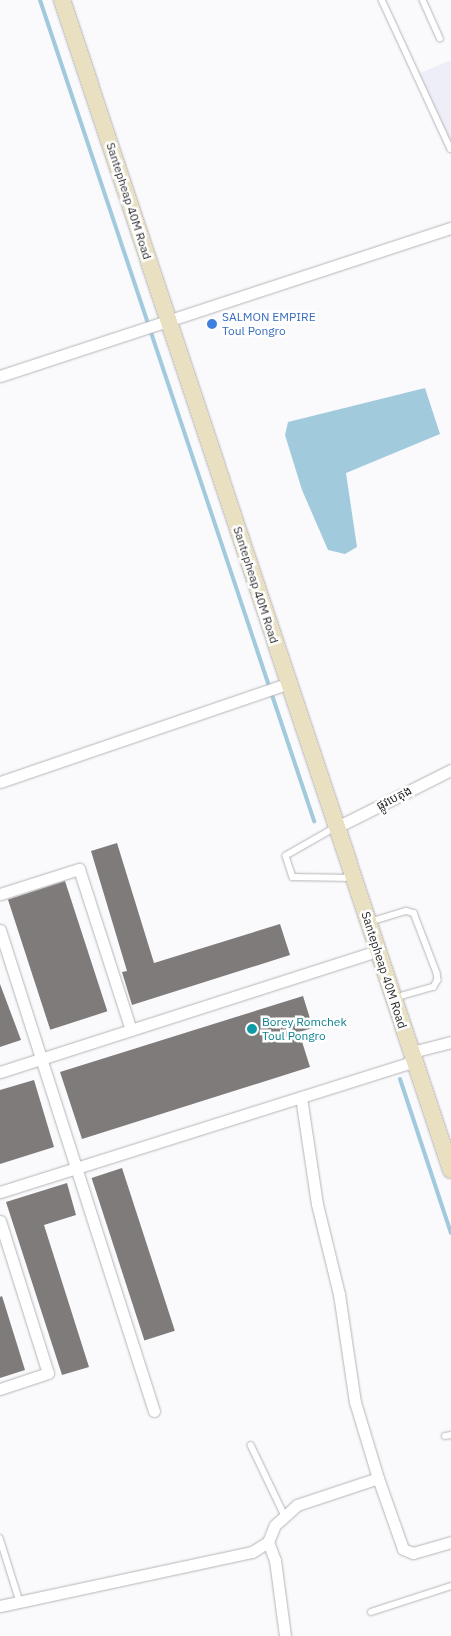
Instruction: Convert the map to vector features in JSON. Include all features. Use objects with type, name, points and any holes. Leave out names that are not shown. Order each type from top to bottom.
[{"type":"main road","name":"Santepheap 40M Road","points":[[62,0],[162,322],[284,686],[337,827],[451,1170]]},
{"type":"street","points":[[0,376],[451,228]]},
{"type":"street","points":[[0,782],[284,686]]},
{"type":"street","name":"ផ្លូវបេតុង","points":[[337,827],[451,770]]},
{"type":"street","points":[[0,894],[79,869],[131,1030]]},
{"type":"street","points":[[0,930],[154,1411]]},
{"type":"street","points":[[0,1072],[378,951]]},
{"type":"street","points":[[0,1192],[301,1097],[451,1042]]},
{"type":"street","points":[[301,1097],[317,1204],[339,1294],[355,1402],[378,1478],[403,1549],[413,1553],[451,1542]]},
{"type":"street","points":[[0,1221],[48,1373],[0,1389]]},
{"type":"street","points":[[0,1606],[252,1552],[268,1542],[284,1514],[305,1502],[378,1478]]},
{"type":"street","points":[[268,1542],[275,1560],[285,1636]]},
{"type":"lane","points":[[382,0],[451,149]]},
{"type":"lane","points":[[423,0],[440,38]]},
{"type":"lane","points":[[337,827],[286,856],[293,877],[354,878]]},
{"type":"lane","points":[[368,922],[406,911],[414,913],[436,973],[438,980],[434,986],[394,999]]},
{"type":"lane","points":[[251,1445],[273,1498],[284,1514]]},
{"type":"lane","points":[[0,1538],[20,1602]]},
{"type":"lane","points":[[370,1612],[451,1586]]},
{"type":"shaded area","points":[[451,60],[451,154],[418,74]]},
{"type":"water","points":[[425,388],[440,434],[346,473],[357,547],[345,554],[328,550],[302,490],[285,435],[288,422]]},
{"type":"building","points":[[117,843],[154,963],[280,924],[290,955],[132,1005],[122,972],[127,971],[91,851]]},
{"type":"building","points":[[65,881],[107,1011],[50,1030],[8,900]]},
{"type":"building","points":[[0,984],[21,1040],[0,1047]]},
{"type":"building","points":[[303,996],[313,1028],[299,1032],[310,1067],[82,1139],[60,1072]]},
{"type":"building","points":[[34,1080],[54,1147],[0,1164],[0,1090]]},
{"type":"building","points":[[122,1168],[175,1331],[144,1341],[92,1178]]},
{"type":"building","points":[[67,1183],[76,1215],[44,1225],[89,1367],[62,1375],[6,1202]]},
{"type":"building","points":[[2,1296],[25,1370],[0,1378],[0,1297]]},
{"type":"waterway","points":[[40,0],[314,821]]},
{"type":"waterway","points":[[400,1079],[451,1233]]},
{"type":"place","name":"SALMON EMPIRE Toul Pongro","points":[[212,324]]},
{"type":"place","name":"Borey Romchek Toul Pongro","points":[[252,1029]]}]
